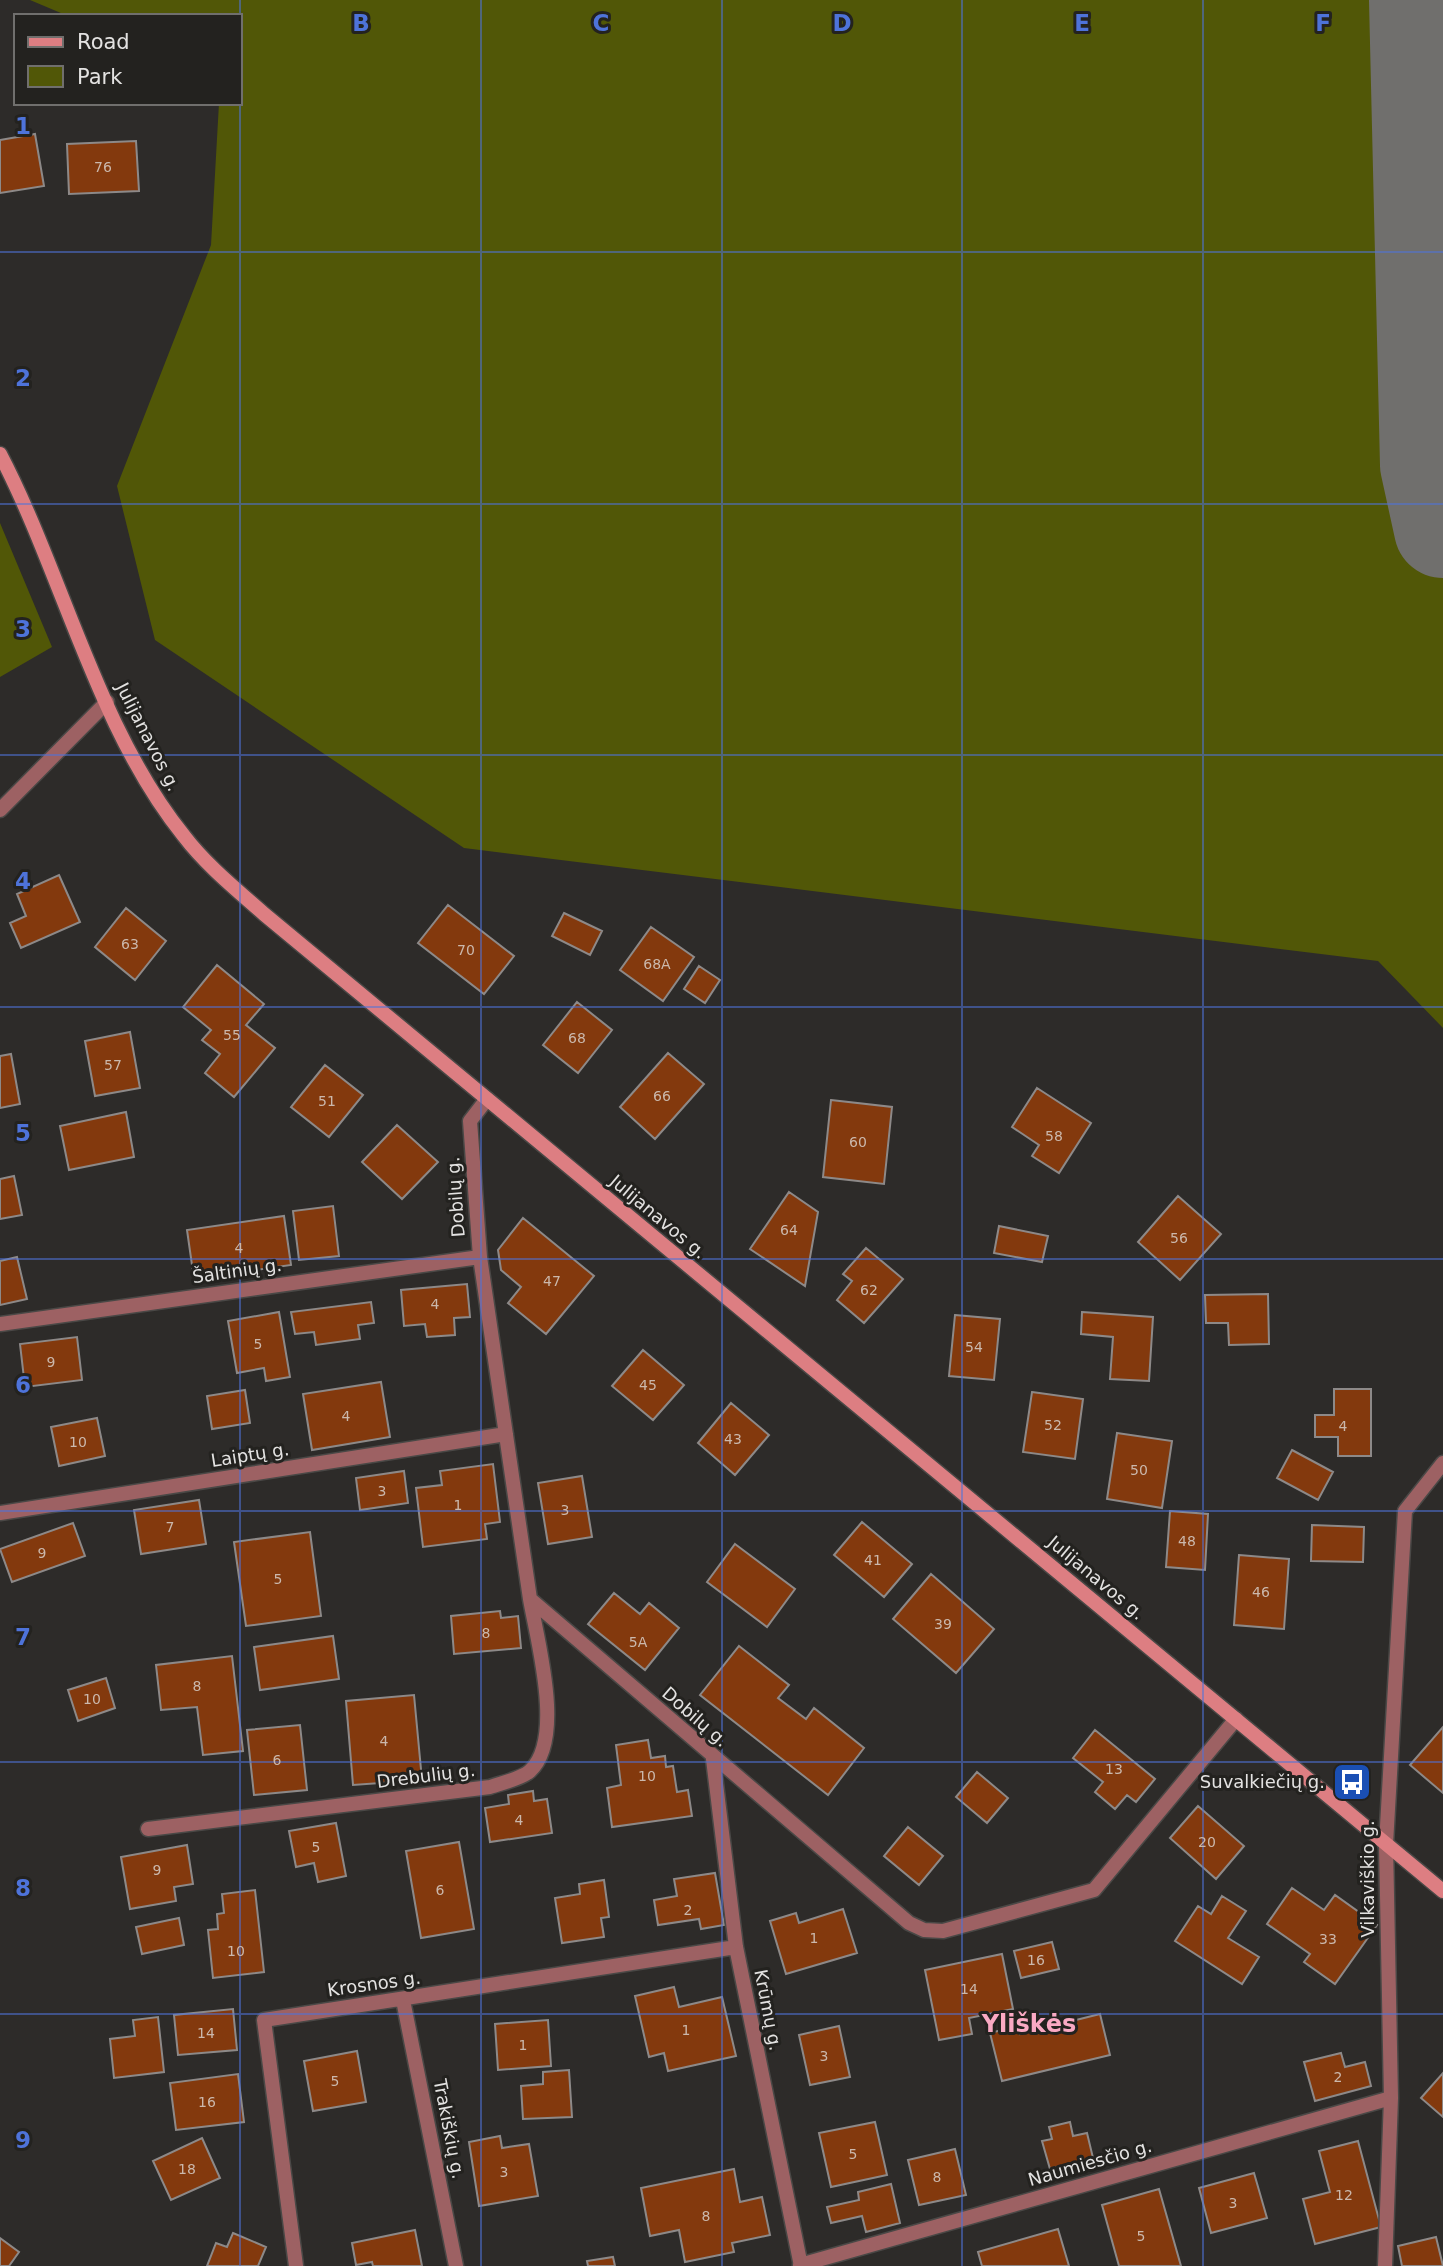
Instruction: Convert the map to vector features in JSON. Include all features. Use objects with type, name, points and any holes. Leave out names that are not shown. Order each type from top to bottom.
[{"type":"main road","name":"Julijanavos g.","points":[[0,454],[20,492],[107,702],[146,783],[184,838],[264,914],[1443,1891]]},
{"type":"street","points":[[0,810],[107,702]]},
{"type":"street","name":"Dobilų g.","points":[[487,1099],[470,1121],[480,1257],[530,1599],[713,1759],[909,1923],[923,1930],[943,1931],[1094,1890],[1236,1719]]},
{"type":"street","name":"Šaltinių g.","points":[[0,1324],[480,1257]]},
{"type":"street","name":"Laiptų g.","points":[[0,1513],[506,1434]]},
{"type":"street","name":"Vilkaviškio g.","points":[[1385,2266],[1391,2098],[1386,1844],[1405,1511],[1443,1463]]},
{"type":"street","name":"Drebulių g.","points":[[148,1829],[490,1787],[530,1772],[543,1749],[548,1705],[530,1599]]},
{"type":"street","name":"Krūmų g.","points":[[713,1759],[736,1947],[800,2266]]},
{"type":"street","name":"Krosnos g.","points":[[296,2266],[264,2020],[736,1947]]},
{"type":"street","name":"Trakiškių g.","points":[[403,2000],[456,2266]]},
{"type":"street","name":"Naumiesčio g.","points":[[800,2266],[1391,2098]]},
{"type":"green space","points":[[30,0],[1389,0],[1404,501],[1416,537],[1443,578],[1443,1028],[1378,961],[464,848],[155,640],[117,486],[211,245],[219,105],[242,105],[242,14],[63,14]]},
{"type":"green space","points":[[0,523],[52,647],[0,677]]},
{"type":"building","points":[[35,134],[44,186],[0,193],[0,140]]},
{"type":"building","points":[[136,141],[139,191],[69,194],[67,144]]},
{"type":"building","points":[[59,875],[80,922],[21,948],[10,923],[26,916],[17,894]]},
{"type":"building","points":[[448,905],[514,956],[484,994],[418,943]]},
{"type":"building","points":[[126,908],[166,941],[135,980],[95,947]]},
{"type":"building","points":[[564,913],[602,931],[590,955],[552,936]]},
{"type":"building","points":[[651,927],[694,957],[663,1001],[620,970]]},
{"type":"building","points":[[217,965],[264,1004],[246,1025],[275,1048],[234,1097],[205,1073],[220,1054],[202,1040],[211,1030],[183,1007]]},
{"type":"building","points":[[699,966],[720,980],[705,1003],[684,989]]},
{"type":"building","points":[[577,1002],[612,1030],[578,1073],[543,1045]]},
{"type":"building","points":[[130,1032],[140,1088],[95,1096],[85,1041]]},
{"type":"building","points":[[668,1053],[704,1084],[655,1139],[620,1107]]},
{"type":"building","points":[[11,1054],[20,1104],[0,1108],[0,1056]]},
{"type":"building","points":[[325,1065],[363,1095],[329,1137],[291,1107]]},
{"type":"building","points":[[1037,1088],[1091,1123],[1059,1173],[1032,1156],[1039,1145],[1012,1127]]},
{"type":"building","points":[[831,1100],[892,1107],[884,1184],[823,1177]]},
{"type":"building","points":[[126,1112],[134,1157],[69,1170],[60,1126]]},
{"type":"building","points":[[397,1125],[438,1162],[402,1199],[362,1162]]},
{"type":"building","points":[[14,1176],[22,1215],[0,1219],[0,1179]]},
{"type":"building","points":[[789,1192],[818,1212],[805,1286],[750,1249]]},
{"type":"building","points":[[1178,1196],[1221,1234],[1180,1280],[1138,1242]]},
{"type":"building","points":[[333,1206],[339,1256],[299,1260],[293,1211]]},
{"type":"building","points":[[284,1216],[291,1265],[194,1279],[187,1230]]},
{"type":"building","points":[[523,1218],[594,1276],[546,1334],[508,1303],[521,1287],[501,1270],[498,1250]]},
{"type":"building","points":[[999,1226],[1048,1236],[1042,1262],[994,1253]]},
{"type":"building","points":[[866,1248],[903,1279],[864,1323],[837,1300],[852,1281],[843,1274]]},
{"type":"building","points":[[17,1257],[27,1299],[0,1305],[0,1261]]},
{"type":"building","points":[[467,1284],[470,1317],[454,1318],[455,1335],[427,1337],[425,1324],[404,1326],[401,1290]]},
{"type":"building","points":[[1268,1294],[1269,1344],[1229,1345],[1228,1323],[1206,1323],[1205,1295]]},
{"type":"building","points":[[371,1302],[374,1323],[358,1325],[360,1339],[316,1345],[314,1332],[295,1334],[291,1312]]},
{"type":"building","points":[[279,1312],[290,1377],[266,1381],[264,1368],[237,1373],[228,1321]]},
{"type":"building","points":[[1082,1312],[1153,1317],[1149,1381],[1110,1379],[1113,1337],[1081,1334]]},
{"type":"building","points":[[955,1315],[1000,1319],[994,1380],[949,1376]]},
{"type":"building","points":[[77,1337],[82,1380],[25,1387],[20,1344]]},
{"type":"building","points":[[643,1350],[684,1385],[653,1420],[612,1386]]},
{"type":"building","points":[[381,1382],[390,1437],[312,1450],[303,1394]]},
{"type":"building","points":[[1334,1389],[1371,1389],[1371,1456],[1338,1456],[1338,1437],[1315,1437],[1315,1415],[1334,1415]]},
{"type":"building","points":[[245,1390],[250,1423],[212,1429],[207,1396]]},
{"type":"building","points":[[1032,1392],[1083,1399],[1075,1459],[1023,1452]]},
{"type":"building","points":[[731,1403],[769,1435],[735,1475],[698,1443]]},
{"type":"building","points":[[97,1418],[105,1456],[59,1466],[51,1427]]},
{"type":"building","points":[[1117,1433],[1172,1441],[1162,1508],[1107,1499]]},
{"type":"building","points":[[1292,1450],[1333,1472],[1318,1500],[1277,1478]]},
{"type":"building","points":[[493,1464],[500,1522],[485,1524],[487,1539],[423,1547],[416,1488],[442,1485],[440,1471]]},
{"type":"building","points":[[404,1471],[408,1503],[360,1510],[356,1478]]},
{"type":"building","points":[[582,1476],[592,1537],[548,1544],[538,1483]]},
{"type":"building","points":[[199,1500],[206,1544],[141,1554],[134,1510]]},
{"type":"building","points":[[1170,1511],[1208,1514],[1205,1570],[1166,1567]]},
{"type":"building","points":[[862,1522],[912,1564],[884,1597],[834,1555]]},
{"type":"building","points":[[73,1523],[85,1556],[12,1582],[0,1549]]},
{"type":"building","points":[[1312,1525],[1364,1527],[1363,1562],[1311,1561]]},
{"type":"building","points":[[310,1532],[321,1616],[246,1626],[234,1542]]},
{"type":"building","points":[[735,1544],[795,1589],[767,1627],[707,1582]]},
{"type":"building","points":[[1239,1555],[1289,1559],[1284,1629],[1234,1625]]},
{"type":"building","points":[[931,1574],[994,1629],[956,1673],[893,1619]]},
{"type":"building","points":[[614,1593],[640,1614],[649,1603],[679,1628],[645,1670],[588,1624]]},
{"type":"building","points":[[500,1611],[501,1618],[518,1616],[521,1648],[454,1654],[451,1616]]},
{"type":"building","points":[[333,1636],[339,1679],[260,1690],[254,1647]]},
{"type":"building","points":[[739,1646],[789,1685],[778,1698],[806,1719],[814,1708],[864,1748],[828,1795],[700,1695]]},
{"type":"building","points":[[232,1656],[243,1751],[203,1755],[197,1707],[161,1710],[156,1665]]},
{"type":"building","points":[[106,1678],[115,1708],[78,1721],[68,1690]]},
{"type":"building","points":[[414,1695],[422,1780],[353,1785],[346,1701]]},
{"type":"building","points":[[300,1725],[307,1790],[254,1795],[247,1730]]},
{"type":"building","points":[[1443,1727],[1443,1793],[1410,1765]]},
{"type":"building","points":[[1095,1730],[1155,1779],[1136,1802],[1127,1795],[1115,1809],[1095,1792],[1103,1782],[1073,1758]]},
{"type":"building","points":[[648,1740],[651,1758],[665,1756],[666,1767],[673,1766],[677,1792],[688,1790],[692,1816],[612,1827],[607,1788],[621,1785],[616,1745]]},
{"type":"building","points":[[977,1772],[1008,1798],[987,1823],[956,1797]]},
{"type":"building","points":[[533,1791],[534,1801],[547,1799],[552,1833],[490,1842],[485,1808],[509,1804],[508,1795]]},
{"type":"building","points":[[1198,1806],[1244,1846],[1216,1879],[1170,1838]]},
{"type":"building","points":[[336,1823],[346,1876],[318,1882],[314,1863],[296,1867],[289,1831]]},
{"type":"building","points":[[908,1827],[943,1856],[919,1885],[884,1856]]},
{"type":"building","points":[[459,1842],[474,1929],[421,1938],[406,1851]]},
{"type":"building","points":[[187,1845],[193,1884],[174,1887],[176,1901],[130,1909],[121,1857]]},
{"type":"building","points":[[715,1873],[724,1925],[701,1929],[699,1919],[658,1925],[654,1900],[677,1896],[674,1879]]},
{"type":"building","points":[[604,1880],[609,1917],[601,1918],[604,1937],[562,1943],[555,1898],[580,1894],[579,1884]]},
{"type":"building","points":[[1292,1888],[1324,1910],[1335,1895],[1377,1925],[1335,1984],[1304,1962],[1310,1954],[1267,1924]]},
{"type":"building","points":[[255,1890],[264,1972],[213,1978],[208,1930],[218,1929],[217,1914],[224,1913],[222,1894]]},
{"type":"building","points":[[1222,1896],[1246,1911],[1228,1938],[1259,1957],[1242,1984],[1175,1941],[1198,1906],[1211,1914]]},
{"type":"building","points":[[843,1909],[857,1953],[786,1974],[770,1921],[796,1913],[799,1923]]},
{"type":"building","points":[[179,1918],[184,1945],[142,1954],[136,1927]]},
{"type":"building","points":[[1052,1942],[1059,1969],[1021,1978],[1014,1951]]},
{"type":"building","points":[[1002,1954],[1013,2009],[969,2018],[972,2034],[939,2040],[925,1970]]},
{"type":"building","points":[[674,1987],[679,2007],[722,1997],[736,2056],[668,2071],[664,2053],[649,2057],[635,1996]]},
{"type":"building","points":[[233,2009],[237,2050],[178,2055],[174,2015]]},
{"type":"building","points":[[1100,2014],[1110,2055],[1002,2081],[990,2033],[1018,2026],[1020,2034]]},
{"type":"building","points":[[158,2017],[164,2072],[114,2078],[110,2039],[135,2036],[133,2020]]},
{"type":"building","points":[[548,2020],[551,2066],[498,2070],[495,2024]]},
{"type":"building","points":[[839,2026],[850,2077],[810,2085],[799,2035]]},
{"type":"building","points":[[357,2051],[366,2102],[313,2111],[304,2061]]},
{"type":"building","points":[[1341,2053],[1345,2067],[1365,2062],[1371,2086],[1315,2101],[1304,2062]]},
{"type":"building","points":[[569,2070],[572,2117],[523,2119],[521,2086],[543,2084],[543,2072]]},
{"type":"building","points":[[1443,2073],[1443,2117],[1421,2098]]},
{"type":"building","points":[[238,2074],[244,2122],[176,2130],[170,2083]]},
{"type":"building","points":[[875,2122],[887,2175],[831,2187],[819,2133]]},
{"type":"building","points":[[1070,2122],[1073,2136],[1087,2133],[1093,2158],[1050,2169],[1042,2141],[1052,2139],[1049,2127]]},
{"type":"building","points":[[500,2136],[502,2148],[529,2144],[538,2196],[479,2206],[469,2142]]},
{"type":"building","points":[[202,2138],[220,2178],[171,2200],[153,2161]]},
{"type":"building","points":[[1358,2141],[1381,2227],[1315,2244],[1303,2199],[1330,2192],[1319,2151]]},
{"type":"building","points":[[955,2149],[966,2195],[919,2205],[908,2160]]},
{"type":"building","points":[[734,2169],[740,2202],[762,2197],[770,2235],[732,2243],[734,2252],[685,2262],[679,2230],[650,2236],[641,2188]]},
{"type":"building","points":[[1254,2173],[1267,2218],[1211,2233],[1199,2188]]},
{"type":"building","points":[[891,2184],[900,2223],[866,2232],[862,2216],[831,2223],[827,2207],[859,2200],[858,2192]]},
{"type":"building","points":[[1159,2189],[1181,2266],[1119,2266],[1102,2205]]},
{"type":"building","points":[[1058,2229],[1069,2266],[982,2266],[978,2252]]},
{"type":"building","points":[[415,2230],[422,2266],[373,2266],[372,2262],[356,2265],[352,2243]]},
{"type":"building","points":[[233,2233],[266,2247],[258,2266],[207,2266],[216,2243],[227,2247]]},
{"type":"building","points":[[1436,2237],[1443,2266],[1402,2266],[1398,2246]]},
{"type":"building","points":[[0,2238],[19,2252],[9,2266],[0,2266]]},
{"type":"building","points":[[613,2257],[615,2266],[588,2266],[587,2261]]},
{"type":"taxiway","points":[[1418,0],[1429,465],[1443,529]]},
{"type":"place","name":"Suvalkiečių g.","points":[[1352,1782]]},
{"type":"district","name":"Yliškės","points":[[1029,2024]]}]
